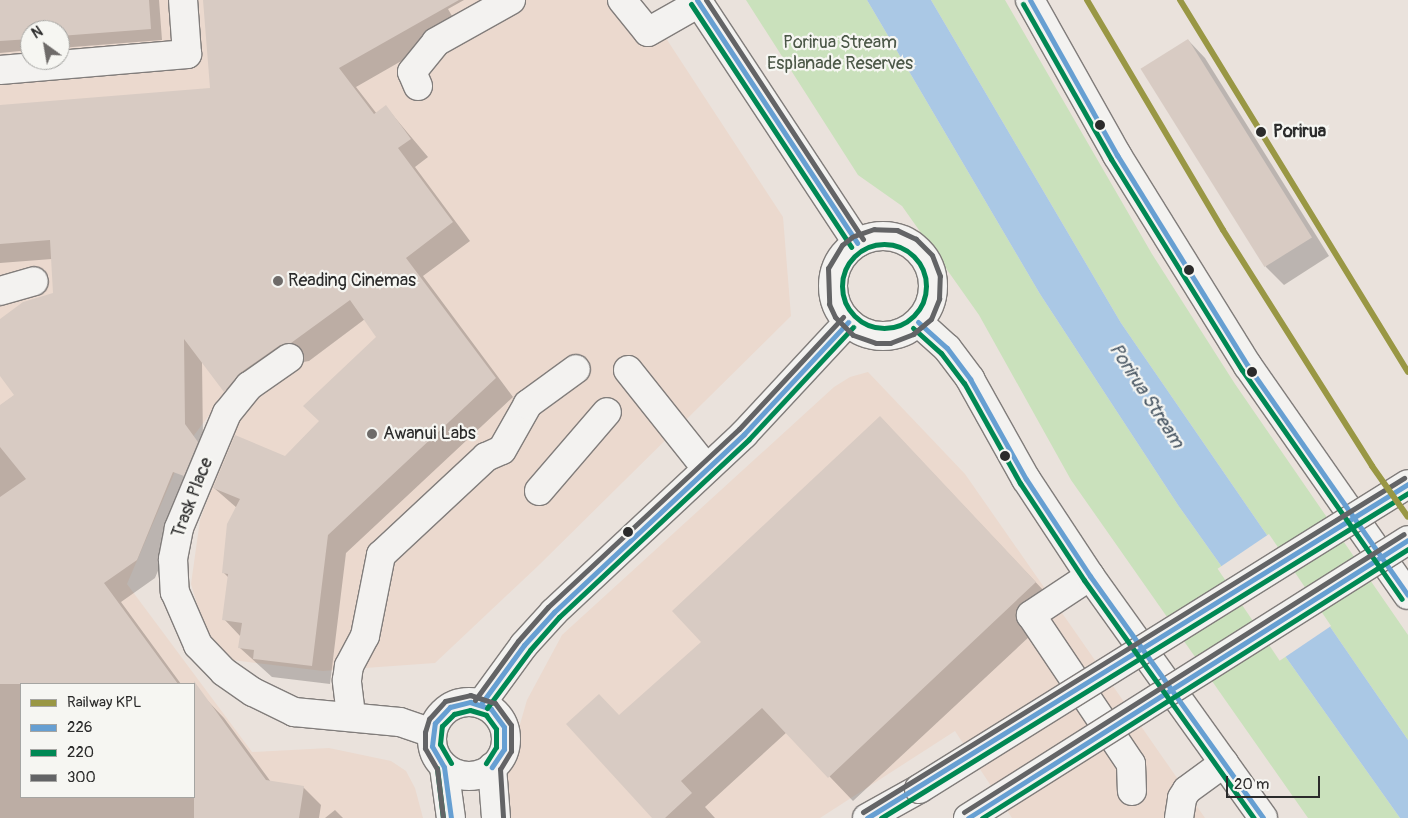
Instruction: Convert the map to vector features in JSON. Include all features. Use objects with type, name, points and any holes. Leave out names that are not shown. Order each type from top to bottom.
[{"type":"main road","points":[[0,70],[187,54],[183,0]]},
{"type":"main road","points":[[418,86],[412,72],[436,42],[511,0]]},
{"type":"main road","points":[[622,0],[648,32],[698,2],[857,243]]},
{"type":"main road","points":[[1030,0],[1116,154],[1243,357],[1408,595]]},
{"type":"main road","points":[[875,236],[894,237],[912,245],[926,259],[933,277],[932,297],[918,322],[899,334],[883,336],[867,333],[848,322],[836,303],[833,281],[841,259],[857,243],[875,236]]},
{"type":"main road","points":[[0,291],[34,282]]},
{"type":"main road","points":[[481,704],[524,645],[554,612],[771,408],[848,322]]},
{"type":"main road","points":[[918,322],[947,348],[970,379],[1026,479],[1090,576],[1263,818]]},
{"type":"main road","name":"Trask Place","points":[[289,358],[249,386],[227,413],[179,528],[173,559],[175,592],[198,645],[224,672],[253,692],[294,712],[400,722],[432,733]]},
{"type":"main road","points":[[351,716],[347,680],[349,666],[365,636],[381,555],[486,457],[502,450],[528,404],[576,369]]},
{"type":"main road","points":[[628,370],[706,468]]},
{"type":"main road","points":[[539,491],[607,412]]},
{"type":"main road","points":[[867,818],[919,789],[1408,484]]},
{"type":"main road","points":[[968,818],[1408,540]]},
{"type":"main road","points":[[1090,576],[1031,615],[1131,764],[1132,791]]},
{"type":"main road","points":[[444,767],[463,776],[484,773],[492,767],[504,749],[504,732],[498,717],[481,704],[470,702],[450,707],[438,718],[432,733],[432,746],[444,767],[451,818]]},
{"type":"main road","points":[[1179,818],[1187,790],[1224,763]]},
{"type":"main road","points":[[492,767],[496,818]]},
{"type":"shaded area","points":[[0,0],[641,0],[783,217],[791,316],[539,565],[435,663],[323,671],[232,660],[205,631],[191,584],[200,520],[232,432],[251,401],[225,394],[186,446],[127,584],[252,752],[329,748],[391,761],[406,771],[415,788],[423,818],[0,818]]},
{"type":"shaded area","points":[[868,372],[965,474],[1205,818],[1012,818],[955,731],[820,818],[506,818],[505,776],[527,700],[562,635],[834,387],[850,377]]},
{"type":"green space","name":"Porirua Stream Esplanade Reserves","points":[[746,0],[867,0],[1040,294],[1178,505],[1400,818],[1308,818],[1071,480],[979,315],[902,206],[858,175]]},
{"type":"green space","name":"Porirua Stream Esplanade Reserves","points":[[931,0],[1005,0],[1152,254],[1235,384],[1408,635],[1408,740],[1121,323]]},
{"type":"water","name":"Porirua Stream","points":[[867,0],[931,0],[1121,323],[1408,740],[1408,818],[1400,818],[1178,505],[1040,294]]},
{"type":"pier","points":[[1269,534],[1331,626],[1280,661],[1218,569]]},
{"type":"building","points":[[0,0],[149,0],[151,29],[70,35],[70,20],[20,20],[20,40],[0,41]]},
{"type":"building","points":[[203,0],[459,0],[339,68],[374,114],[386,105],[411,139],[398,148],[453,222],[406,258],[496,378],[328,535],[312,666],[253,659],[254,650],[238,648],[242,623],[222,620],[228,574],[222,573],[227,524],[240,499],[213,488],[235,435],[285,456],[319,421],[303,406],[376,337],[350,300],[291,343],[280,345],[240,373],[224,392],[184,339],[185,424],[198,442],[184,476],[173,472],[137,560],[104,583],[177,683],[0,684],[0,497],[26,479],[0,447],[0,405],[14,395],[0,376],[0,319],[23,302],[53,293],[50,240],[0,244],[0,105],[210,88]]},
{"type":"building","name":"Porirua","points":[[1188,39],[1312,237],[1265,267],[1141,69]]},
{"type":"building","points":[[880,416],[1036,582],[828,778],[762,708],[681,781],[692,793],[665,818],[652,818],[566,724],[599,694],[619,715],[701,642],[672,611]]},
{"type":"building","points":[[194,681],[266,780],[304,786],[299,818],[194,818]]},
{"type":"rail line","name":"KPL","points":[[1087,0],[1223,230],[1372,466],[1408,517]]},
{"type":"rail line","name":"KPL","points":[[1180,0],[1408,372]]},
{"type":"transit line","name":"226","points":[[697,0],[857,243]]},
{"type":"transit line","name":"300","points":[[706,0],[863,239]]},
{"type":"transit line","name":"226","points":[[1030,0],[1117,155],[1248,366],[1408,595]]},
{"type":"transit line","name":"220","points":[[691,4],[851,247]]},
{"type":"transit line","name":"220","points":[[1023,4],[1111,159],[1242,370],[1402,599]]},
{"type":"transit line","name":"300","points":[[852,237],[842,245],[828,268],[829,304],[835,317],[853,335],[876,343],[890,343],[913,334],[931,319],[939,299],[940,276],[932,255],[916,239],[897,230],[874,229],[854,236]]},
{"type":"transit line","name":"220","points":[[884,244],[907,251],[919,263],[926,286],[919,309],[907,321],[884,328],[861,321],[849,309],[842,286],[849,263],[861,251],[884,244]]},
{"type":"transit line","name":"300","points":[[475,700],[518,641],[548,607],[739,429],[843,317]]},
{"type":"transit line","name":"226","points":[[481,704],[524,645],[554,612],[744,434],[848,322]]},
{"type":"transit line","name":"226","points":[[918,322],[947,348],[970,379],[1026,479],[1090,576],[1263,818]]},
{"type":"transit line","name":"220","points":[[487,708],[530,650],[559,617],[749,439],[853,327]]},
{"type":"transit line","name":"220","points":[[913,328],[941,353],[964,383],[1020,483],[1084,580],[1254,818]]},
{"type":"transit line","name":"300","points":[[863,812],[1404,478]]},
{"type":"transit line","name":"226","points":[[867,818],[1408,484]]},
{"type":"transit line","name":"220","points":[[881,818],[1408,493]]},
{"type":"transit line","name":"300","points":[[964,812],[1404,534]]},
{"type":"transit line","name":"226","points":[[968,818],[1408,540]]},
{"type":"transit line","name":"220","points":[[982,818],[1408,549]]},
{"type":"transit line","name":"300","points":[[443,818],[437,769],[425,748],[425,732],[429,719],[445,701],[470,695],[495,703],[511,725],[511,751],[500,769],[503,817]]},
{"type":"transit line","name":"226","points":[[444,767],[432,746],[435,723],[450,707],[470,702],[491,709],[504,727],[504,749],[492,767]]},
{"type":"transit line","name":"220","points":[[451,763],[440,744],[442,726],[454,714],[470,710],[486,715],[496,729],[496,747],[486,763]]},
{"type":"transit line","name":"226","points":[[444,767],[451,818]]},
{"type":"transit line","name":"220","points":[[437,768],[443,818]]},
{"type":"place","name":"Porirua","points":[[1261,132]]},
{"type":"place","name":"Reading Cinemas","points":[[278,281]]},
{"type":"place","name":"Awanui Labs","points":[[372,434]]}]
